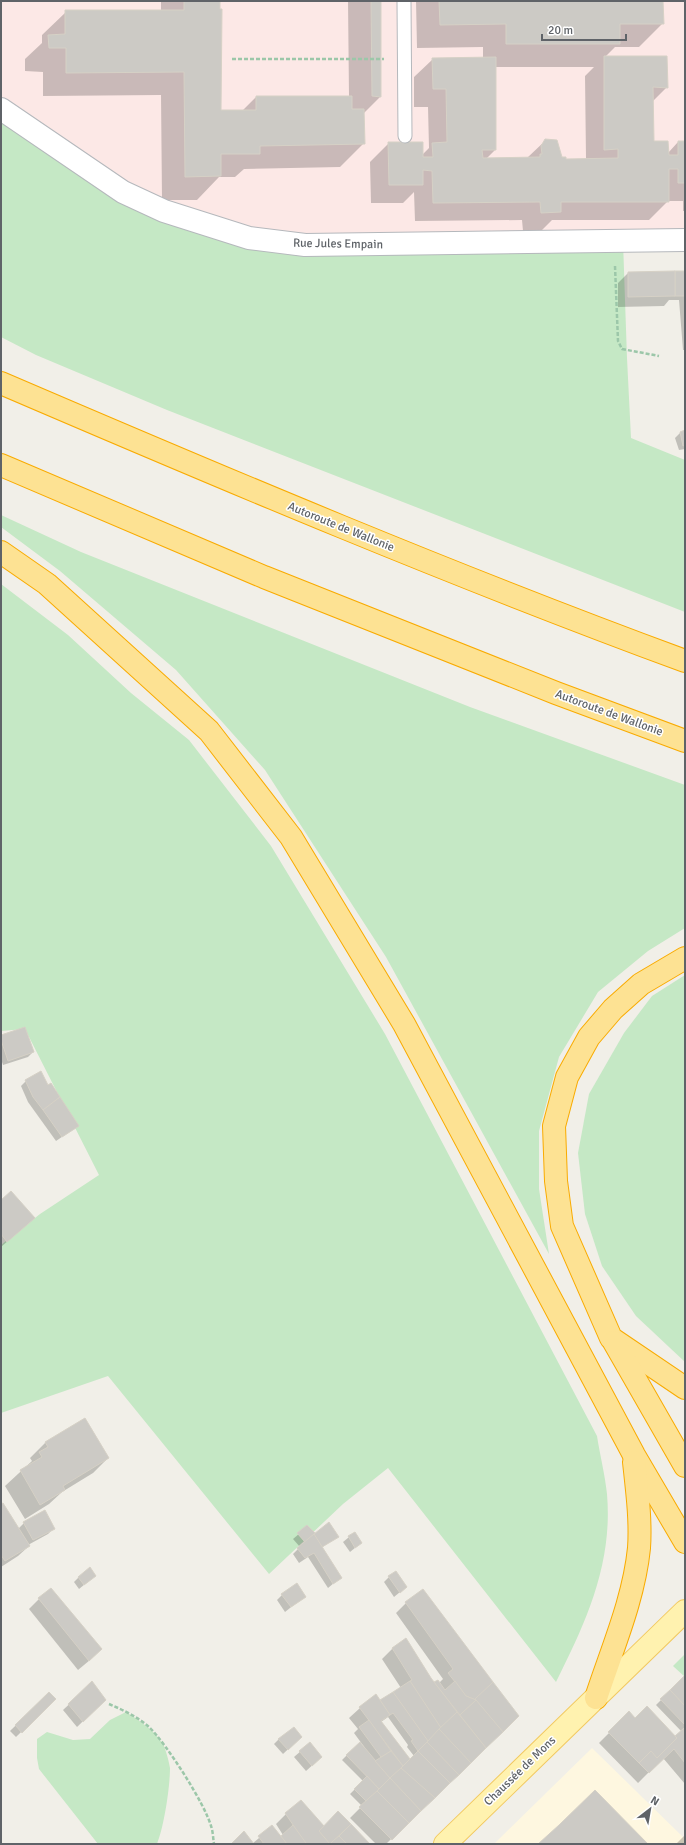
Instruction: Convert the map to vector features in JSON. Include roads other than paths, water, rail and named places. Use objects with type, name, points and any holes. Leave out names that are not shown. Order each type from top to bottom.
[{"type":"highway","name":"Autoroute de Wallonie","points":[[1,383],[283,504],[581,623],[685,661]]},
{"type":"highway","name":"Autoroute de Wallonie","points":[[1,465],[264,577],[556,693],[685,741]]},
{"type":"highway","points":[[1,552],[46,584],[209,730],[291,837],[404,1024],[634,1455],[685,1542]]},
{"type":"highway","points":[[685,958],[641,984],[613,1009],[589,1037],[567,1077],[554,1126],[556,1181],[562,1226],[611,1338],[685,1466]]},
{"type":"highway","points":[[611,1338],[685,1388]]},
{"type":"highway","points":[[596,1698],[631,1592],[639,1548],[638,1506],[634,1455]]},
{"type":"main road","name":"Chaussée de Mons","points":[[445,1844],[685,1611]]},
{"type":"street","name":"Rue Jules Empain","points":[[1,109],[123,192],[164,211],[249,238],[305,245],[685,240]]},
{"type":"lane","points":[[404,1],[405,136]]}]
